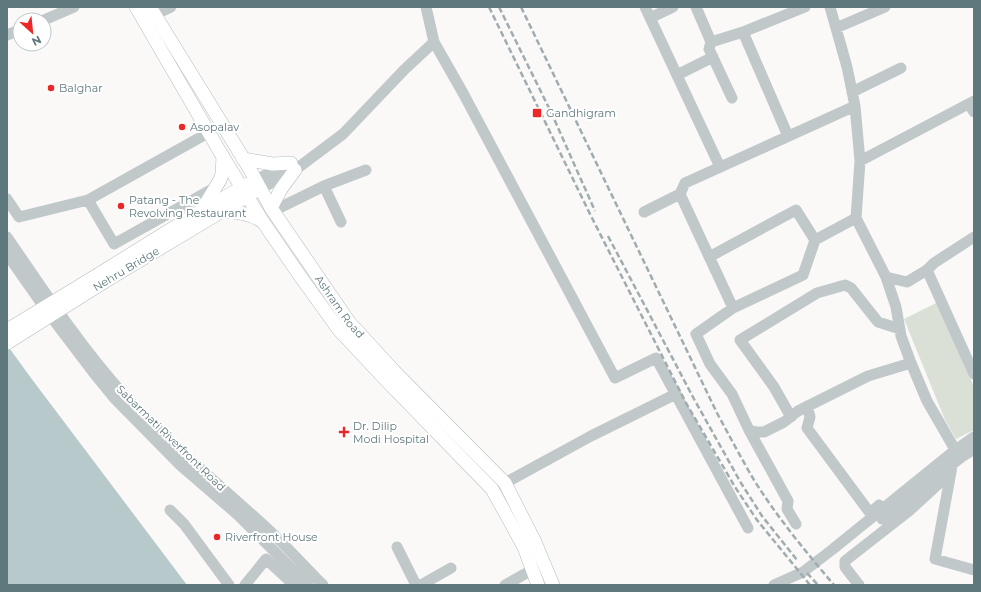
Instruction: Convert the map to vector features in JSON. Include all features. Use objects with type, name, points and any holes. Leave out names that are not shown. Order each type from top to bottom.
[{"type":"main road","name":"Ashram Road","points":[[136,7],[208,133],[263,222],[339,330],[492,489],[524,547],[538,585]]},
{"type":"main road","name":"Ashram Road","points":[[152,11],[244,159],[272,209],[350,322],[394,371],[506,483],[535,542],[553,585]]},
{"type":"main road","points":[[201,211],[222,174],[223,158]]},
{"type":"main road","points":[[244,159],[296,166],[272,209]]},
{"type":"main road","points":[[244,192],[258,184]]},
{"type":"main road","name":"Nehru Bridge","points":[[7,343],[201,211],[244,192]]},
{"type":"main road","name":"Nehru Bridge","points":[[7,330],[220,212],[244,192]]},
{"type":"main road","points":[[220,212],[234,212],[257,218],[263,222]]},
{"type":"street","points":[[52,17],[74,7]]},
{"type":"street","points":[[152,11],[171,7]]},
{"type":"street","points":[[426,7],[434,42],[463,93],[615,378],[656,358],[748,528]]},
{"type":"street","points":[[645,7],[720,167]]},
{"type":"street","points":[[650,18],[673,7]]},
{"type":"street","points":[[696,7],[711,42],[709,49],[712,57],[732,98]]},
{"type":"street","points":[[711,42],[743,32],[805,7]]},
{"type":"street","points":[[830,7],[855,106],[860,161],[856,218],[886,278],[896,307],[900,329],[911,363],[927,401],[953,448],[951,469],[935,559],[974,570]]},
{"type":"street","points":[[836,28],[885,7]]},
{"type":"street","points":[[743,32],[788,136]]},
{"type":"street","points":[[258,184],[296,166],[323,150],[343,134],[404,70],[434,42]]},
{"type":"street","points":[[677,75],[712,57]]},
{"type":"street","points":[[852,92],[901,68]]},
{"type":"street","points":[[644,212],[680,194],[685,183],[855,106]]},
{"type":"street","points":[[860,161],[972,106]]},
{"type":"street","points":[[7,200],[19,217],[88,200],[208,133]]},
{"type":"street","points":[[272,209],[324,186],[366,170]]},
{"type":"street","points":[[324,186],[341,222]]},
{"type":"street","points":[[88,200],[114,244],[216,187]]},
{"type":"street","points":[[680,194],[733,308]]},
{"type":"street","points":[[709,257],[796,210],[815,240]]},
{"type":"street","points":[[796,524],[787,509],[788,501],[749,430],[732,394],[710,364],[696,334],[733,308],[803,275],[815,240],[856,218]]},
{"type":"street","name":"Sabarmati Riverfront Road","points":[[7,237],[62,318],[123,394],[231,502],[295,581],[308,585]]},
{"type":"street","points":[[886,278],[907,282],[974,237]]},
{"type":"street","name":"Sabarmati Riverfront Road","points":[[7,254],[49,314],[115,399],[179,464],[271,532],[323,585]]},
{"type":"street","points":[[927,270],[974,374]]},
{"type":"street","points":[[791,417],[774,388],[740,340],[817,293],[845,285],[851,288],[878,322],[900,329]]},
{"type":"street","points":[[749,430],[764,432],[784,422],[798,410],[868,376],[911,363]]},
{"type":"street","points":[[506,483],[591,436],[676,394]]},
{"type":"street","points":[[807,406],[810,417],[807,428],[870,513],[953,448],[974,437]]},
{"type":"street","points":[[774,585],[803,572],[833,549],[953,448]]},
{"type":"street","points":[[859,585],[845,567],[845,561],[909,511],[951,469],[974,449]]},
{"type":"street","points":[[792,585],[806,578],[951,469]]},
{"type":"street","points":[[170,510],[184,524],[229,585]]},
{"type":"street","points":[[397,547],[416,585]]},
{"type":"street","points":[[245,585],[266,559],[295,581]]},
{"type":"street","points":[[421,585],[451,568]]},
{"type":"street","points":[[505,585],[532,570]]},
{"type":"shaded area","points":[[938,302],[974,387],[974,430],[956,439],[945,420],[904,319]]},
{"type":"shaded area","points":[[7,345],[31,378],[187,585],[7,585]]},
{"type":"railway","points":[[489,7],[591,216],[686,403],[735,487],[757,520],[810,585]]},
{"type":"railway","points":[[499,7],[551,112],[595,211]]},
{"type":"railway","points":[[521,7],[717,413],[754,480],[772,507],[802,547],[834,585]]},
{"type":"railway","points":[[608,236],[694,399],[741,483],[762,516],[797,560]]},
{"type":"railway","points":[[807,573],[818,585]]},
{"type":"place","name":"Balghar","points":[[51,88]]},
{"type":"place","name":"Gandhigram","points":[[537,113]]},
{"type":"place","name":"Asopalav","points":[[182,127]]},
{"type":"place","name":"Patang - The Revolving Restaurant","points":[[121,206]]},
{"type":"place","name":"Dr. Dilip Modi Hospital","points":[[344,432]]},
{"type":"place","name":"Riverfront House","points":[[217,537]]}]
